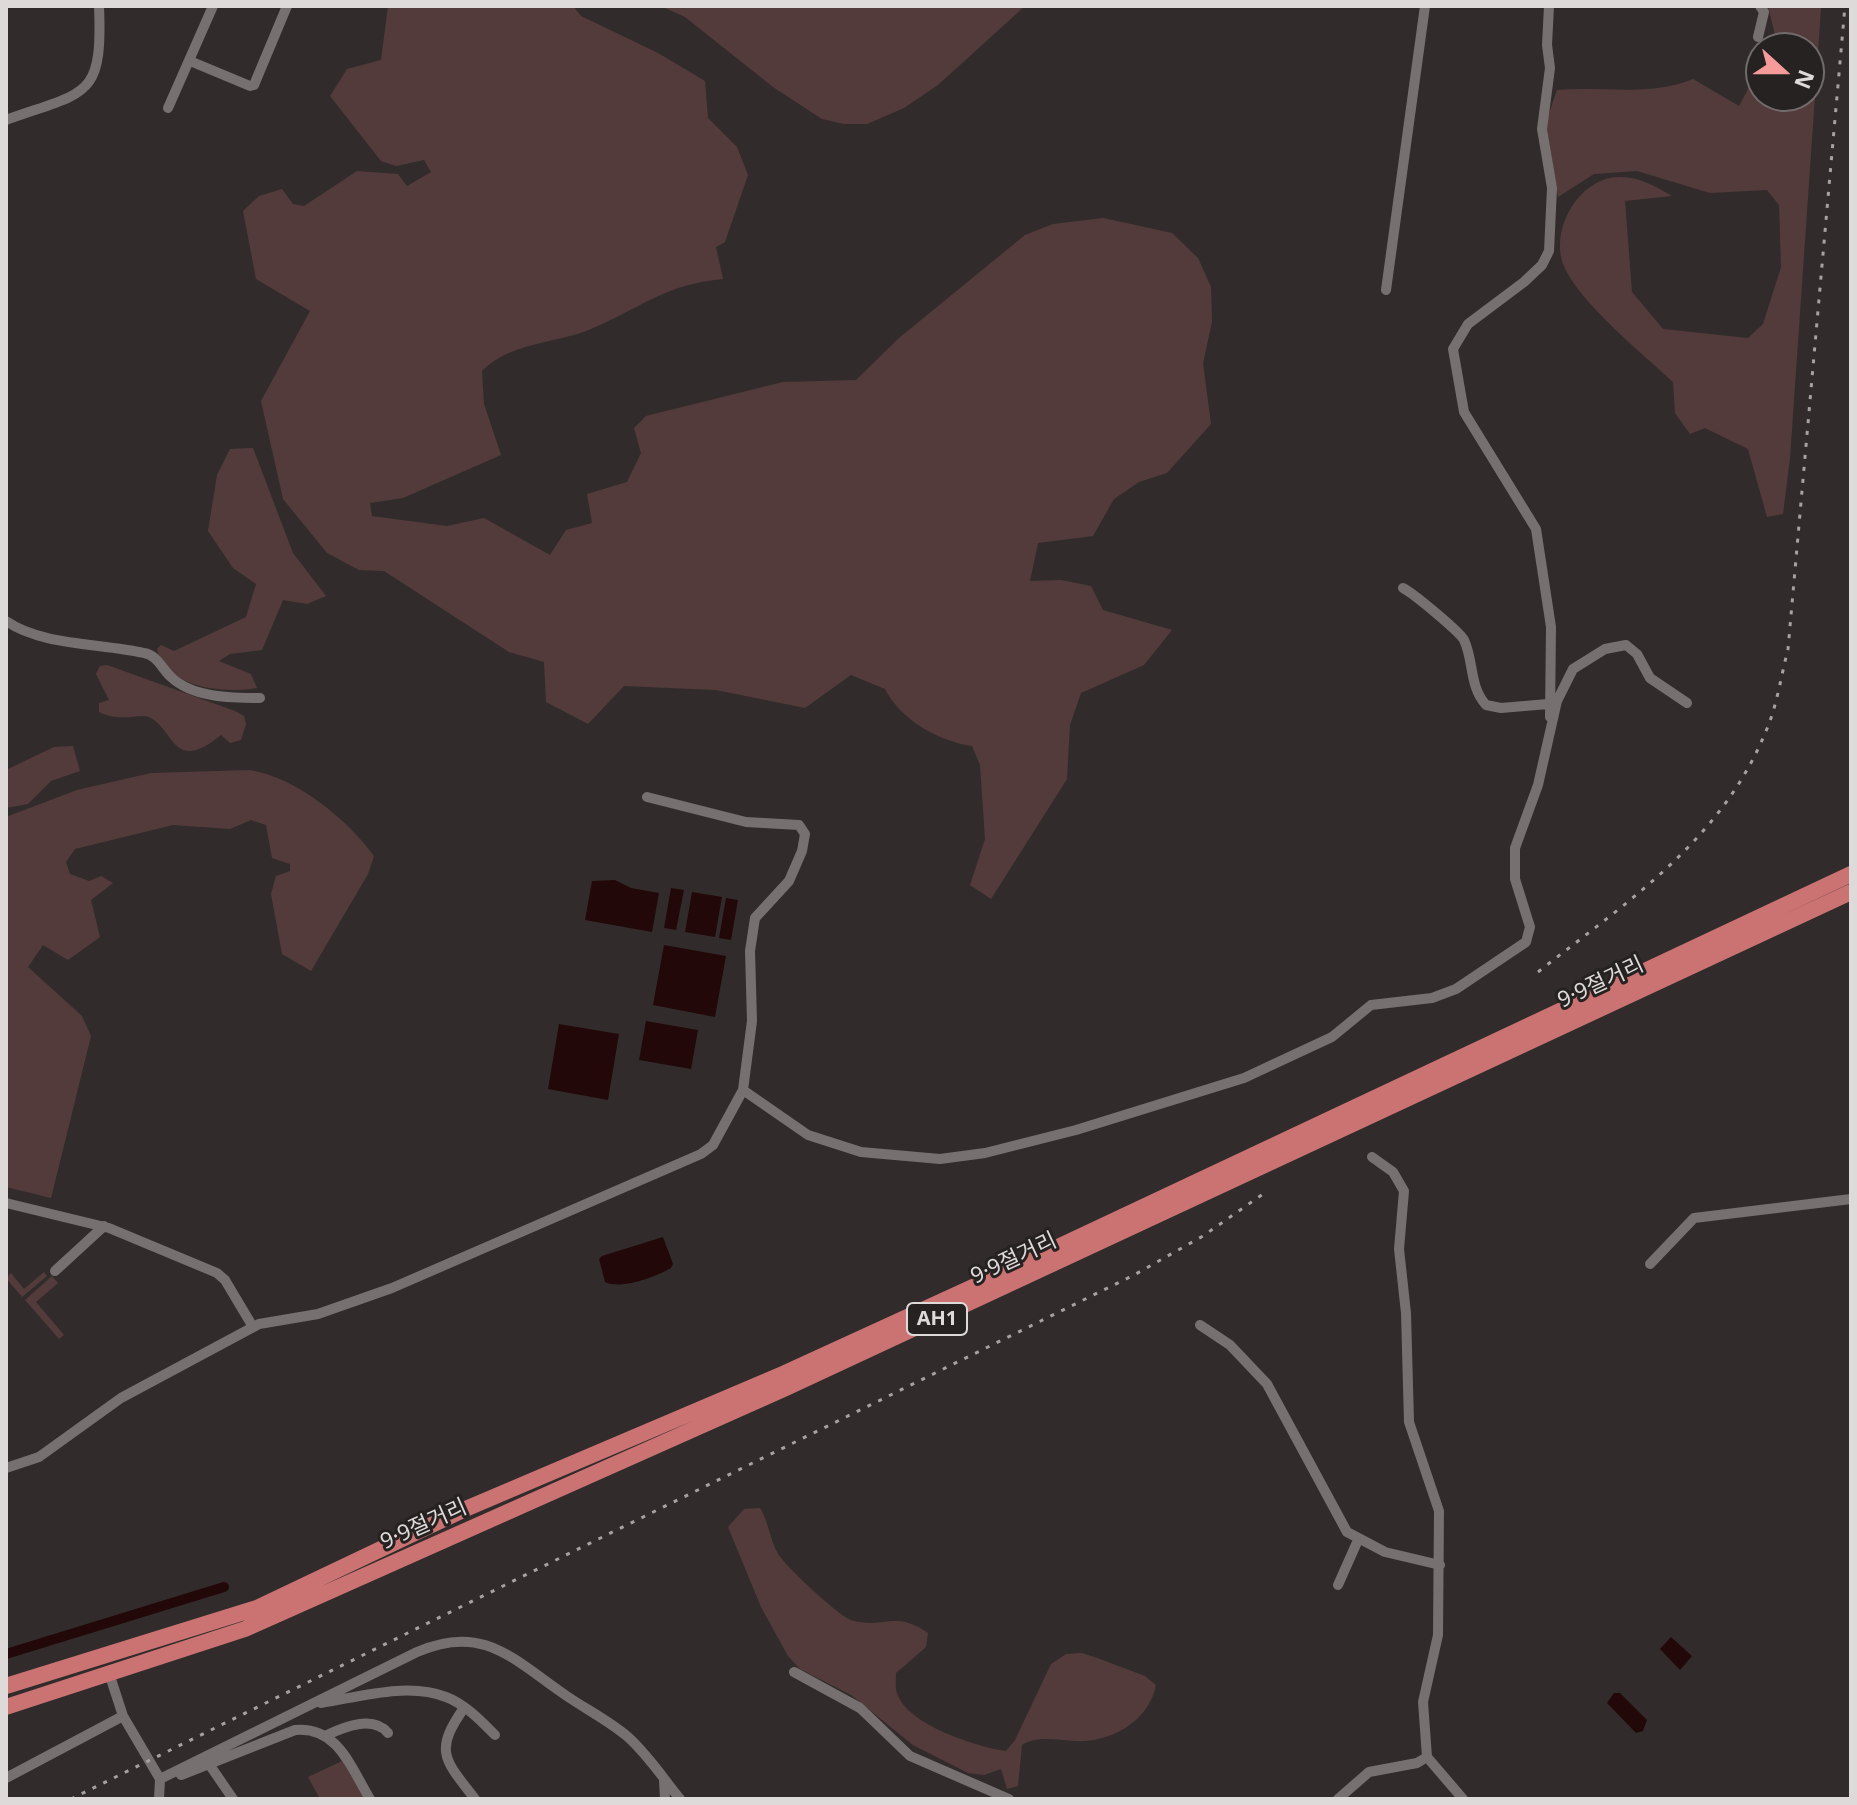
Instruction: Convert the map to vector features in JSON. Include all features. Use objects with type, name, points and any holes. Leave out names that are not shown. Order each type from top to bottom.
[{"type":"highway","name":"9·9절거리","points":[[6,1686],[257,1608],[463,1510],[785,1373],[962,1292],[1851,874]]},
{"type":"highway","name":"9·9절거리","points":[[6,1707],[245,1629],[786,1388],[1851,892]]},
{"type":"street","points":[[6,120],[84,89],[99,62],[99,6]]},
{"type":"street","points":[[168,108],[213,6]]},
{"type":"street","points":[[190,61],[254,85],[287,6]]},
{"type":"street","points":[[1386,290],[1425,6]]},
{"type":"street","points":[[1549,6],[1547,45],[1550,68],[1542,129],[1552,188],[1549,251],[1542,265],[1524,282],[1468,324],[1453,349],[1464,412],[1536,529],[1551,627],[1548,704],[1551,724]]},
{"type":"street","points":[[1759,32],[1764,12],[1760,6]]},
{"type":"street","points":[[1403,588],[1413,593],[1463,637],[1474,685],[1486,705],[1501,708],[1548,704]]},
{"type":"street","points":[[6,621],[33,634],[103,644],[151,655],[173,679],[193,690],[225,697],[260,698]]},
{"type":"street","points":[[743,1090],[808,1135],[861,1152],[940,1159],[985,1153],[1090,1126],[1244,1078],[1332,1037],[1371,1005],[1432,998],[1456,989],[1508,956],[1530,934],[1528,913],[1515,879],[1515,848],[1538,785],[1551,724],[1567,675],[1617,645],[1631,648],[1650,678],[1687,703]]},
{"type":"street","points":[[6,1468],[39,1457],[121,1398],[253,1327],[318,1314],[392,1288],[701,1154],[713,1145],[743,1090],[746,1041],[752,1021],[752,930],[755,918],[789,881],[802,851],[803,829],[791,823],[746,822],[647,797]]},
{"type":"street","points":[[1372,1157],[1393,1172],[1404,1191],[1399,1249],[1406,1313],[1409,1422],[1439,1511],[1438,1635],[1423,1702],[1427,1757],[1463,1799]]},
{"type":"street","points":[[1650,1264],[1694,1218],[1851,1199]]},
{"type":"street","points":[[6,1203],[104,1226],[217,1273],[225,1280],[253,1327]]},
{"type":"street","points":[[55,1271],[104,1226]]},
{"type":"street","points":[[1200,1325],[1230,1345],[1267,1384],[1338,1519],[1358,1540],[1385,1552],[1440,1565]]},
{"type":"street","points":[[1338,1585],[1358,1540]]},
{"type":"street","points":[[160,1781],[438,1643],[475,1642],[516,1658],[596,1713],[644,1752],[680,1799]]},
{"type":"street","points":[[794,1672],[860,1708],[910,1756],[1009,1799]]},
{"type":"street","points":[[109,1673],[123,1716],[160,1781],[159,1799]]},
{"type":"street","points":[[311,1705],[388,1693],[428,1692],[464,1708],[495,1735]]},
{"type":"street","points":[[464,1708],[449,1730],[444,1748],[446,1762],[475,1799]]},
{"type":"street","points":[[6,1778],[123,1716]]},
{"type":"street","points":[[327,1735],[361,1723],[384,1728],[388,1733]]},
{"type":"street","points":[[160,1781],[295,1730],[308,1728],[333,1739],[370,1799]]},
{"type":"street","points":[[1338,1799],[1369,1772],[1417,1763],[1427,1757]]},
{"type":"street","points":[[209,1764],[233,1799]]},
{"type":"street","points":[[664,1778],[665,1799]]},
{"type":"shaded area","points":[[388,6],[573,6],[581,16],[658,53],[705,81],[708,118],[737,147],[748,175],[725,242],[716,247],[723,279],[669,291],[591,329],[519,349],[493,361],[482,371],[484,404],[501,455],[403,498],[370,503],[372,516],[447,526],[484,518],[550,555],[566,530],[592,523],[587,494],[627,482],[641,453],[634,428],[646,416],[783,382],[856,380],[899,338],[1025,235],[1053,224],[1103,218],[1172,233],[1198,258],[1211,287],[1212,322],[1203,363],[1211,424],[1167,473],[1139,482],[1114,499],[1093,536],[1038,543],[1030,581],[1061,580],[1091,586],[1103,610],[1172,630],[1144,665],[1081,693],[1070,725],[1067,779],[991,899],[970,885],[985,839],[980,765],[972,746],[946,739],[922,727],[901,710],[885,689],[851,675],[805,708],[716,690],[624,686],[588,724],[546,702],[544,662],[509,652],[384,571],[359,570],[327,553],[283,499],[261,401],[310,311],[256,279],[243,211],[259,196],[282,189],[293,204],[304,206],[357,171],[398,174],[407,186],[431,172],[424,160],[396,166],[381,161],[330,96],[347,69],[381,60]]},
{"type":"shaded area","points":[[661,6],[1025,6],[938,85],[904,108],[867,124],[844,124],[822,119],[773,87],[685,17]]},
{"type":"shaded area","points":[[1768,6],[1821,6],[1819,32],[1774,32]]},
{"type":"shaded area","points":[[1693,79],[1739,106],[1745,95],[1745,112],[1814,112],[1790,458],[1783,514],[1767,517],[1748,449],[1705,428],[1690,434],[1675,413],[1673,382],[1583,295],[1564,266],[1560,252],[1565,221],[1581,195],[1593,185],[1606,179],[1628,177],[1660,189],[1672,196],[1625,201],[1632,292],[1663,329],[1748,338],[1763,324],[1781,267],[1779,205],[1767,190],[1710,193],[1637,171],[1594,174],[1558,197],[1546,122],[1557,90],[1660,88]]},
{"type":"shaded area","points":[[253,448],[293,553],[326,596],[307,604],[283,600],[262,650],[230,654],[219,661],[251,674],[257,688],[213,689],[184,680],[172,672],[162,662],[157,649],[161,645],[174,651],[246,617],[256,584],[233,568],[208,531],[217,475],[230,449]]},
{"type":"shaded area","points":[[107,665],[244,716],[246,724],[241,740],[230,743],[221,735],[193,751],[184,750],[176,746],[158,723],[149,717],[115,717],[99,712],[99,703],[109,700],[96,674],[100,666]]},
{"type":"shaded area","points":[[73,746],[80,771],[51,781],[28,804],[6,808],[6,770],[54,747]]},
{"type":"shaded area","points":[[250,770],[268,774],[303,791],[350,828],[374,856],[368,874],[311,971],[282,954],[271,894],[276,876],[290,871],[290,864],[272,858],[266,825],[251,820],[230,829],[173,825],[75,849],[66,862],[70,874],[89,881],[101,876],[113,883],[91,900],[100,937],[68,960],[43,945],[28,967],[82,1016],[91,1036],[51,1198],[6,1187],[6,817],[77,790],[151,773]]},
{"type":"shaded area","points":[[615,880],[631,888],[659,893],[652,932],[585,920],[592,881]]},
{"type":"shaded area","points":[[671,888],[684,890],[676,930],[664,928]]},
{"type":"shaded area","points":[[692,892],[722,897],[715,937],[685,932]]},
{"type":"shaded area","points":[[726,898],[738,900],[731,940],[719,938]]},
{"type":"shaded area","points":[[664,945],[726,956],[715,1017],[653,1005]]},
{"type":"shaded area","points":[[646,1021],[698,1030],[691,1069],[639,1060]]},
{"type":"shaded area","points":[[559,1024],[619,1034],[608,1100],[548,1089]]},
{"type":"shaded area","points":[[663,1237],[673,1264],[671,1268],[629,1283],[605,1282],[599,1259],[602,1256]]},
{"type":"shaded area","points":[[44,1272],[47,1276],[22,1297],[6,1278],[11,1273],[24,1289]]},
{"type":"shaded area","points":[[52,1276],[58,1283],[36,1302],[64,1335],[59,1339],[25,1300]]},
{"type":"shaded area","points":[[760,1508],[782,1559],[836,1610],[851,1620],[906,1622],[928,1633],[926,1647],[896,1673],[896,1691],[903,1704],[928,1724],[978,1745],[1006,1751],[1015,1740],[1051,1664],[1066,1654],[1082,1653],[1145,1676],[1156,1685],[1147,1708],[1119,1732],[1095,1740],[1036,1740],[1022,1745],[1018,1786],[1007,1789],[1001,1769],[984,1775],[968,1773],[913,1745],[851,1695],[800,1669],[788,1656],[761,1607],[728,1527],[744,1509]]},
{"type":"shaded area","points":[[1671,1637],[1692,1656],[1680,1670],[1660,1649]]},
{"type":"shaded area","points":[[1614,1693],[1620,1693],[1647,1720],[1643,1731],[1636,1733],[1607,1703]]},
{"type":"shaded area","points":[[342,1761],[366,1799],[320,1799],[308,1777]]},
{"type":"waterway","points":[[6,1654],[224,1587]]},
{"type":"railway","points":[[1538,972],[1638,894],[1698,837],[1747,770],[1773,711],[1788,649],[1845,6]]},
{"type":"railway","points":[[71,1799],[1134,1275],[1203,1236],[1263,1194]]}]
